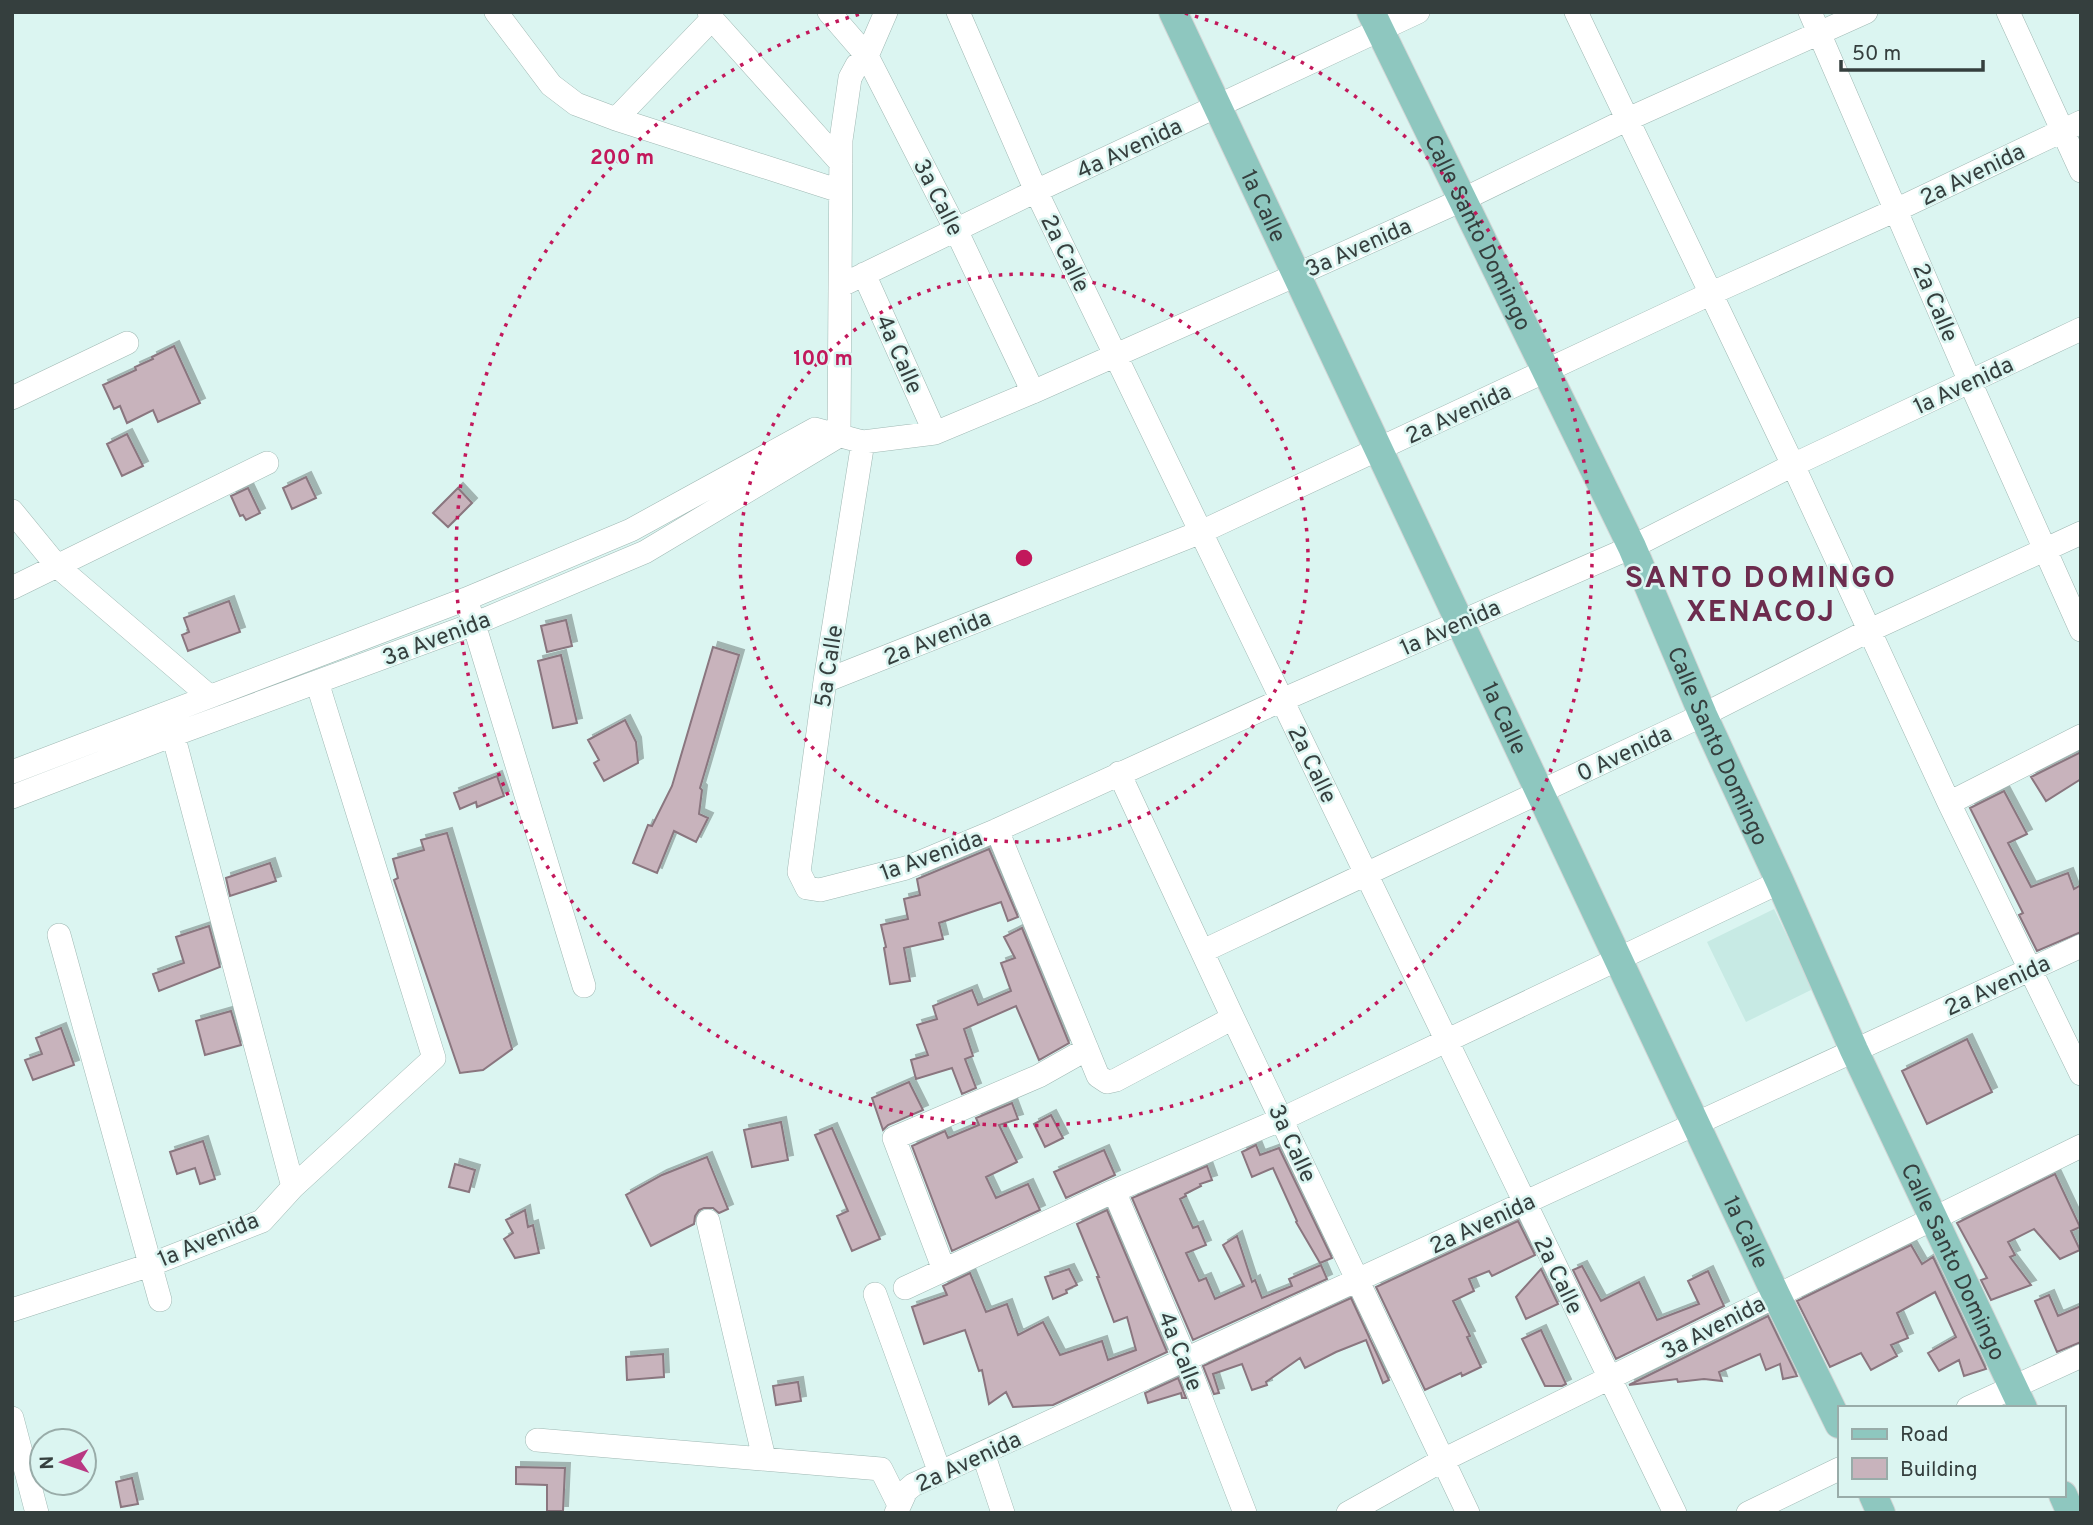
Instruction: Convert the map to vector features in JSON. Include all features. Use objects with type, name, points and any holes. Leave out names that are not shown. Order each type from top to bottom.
[{"type":"main road","name":"1a Calle","points":[[1173,12],[1838,1422]]},
{"type":"main road","name":"Calle Santo Domingo","points":[[1375,21],[1632,547],[1703,715],[1854,1050],[2018,1397]]},
{"type":"main road","points":[[1874,1497],[1881,1513]]},
{"type":"main road","points":[[2064,1497],[2071,1513]]},
{"type":"street","points":[[496,12],[551,85],[576,104],[840,191]]},
{"type":"street","name":"3a Calle","points":[[829,12],[867,56],[956,230],[1033,392]]},
{"type":"street","points":[[839,436],[841,140],[850,78],[857,65],[867,56],[886,12]]},
{"type":"street","name":"2a Calle","points":[[958,12],[1036,191],[1675,1513]]},
{"type":"street","name":"4a Avenida","points":[[840,286],[1217,107],[1375,21],[1418,12]]},
{"type":"street","points":[[1576,12],[1712,293],[1949,803],[2081,1074]]},
{"type":"street","name":"3a Avenida","points":[[12,772],[466,599],[631,530],[815,429],[863,442],[935,433],[1033,392],[1462,200],[1626,120],[1814,22],[1866,12]]},
{"type":"street","points":[[2008,12],[2071,126],[2081,171]]},
{"type":"street","points":[[616,119],[710,15],[841,163]]},
{"type":"street","name":"2a Calle","points":[[1814,22],[1970,382],[2081,629]]},
{"type":"street","name":"2a Avenida","points":[[825,681],[1201,532],[1896,210],[2071,126]]},
{"type":"street","name":"4a Calle","points":[[864,274],[935,433]]},
{"type":"street","name":"1a Avenida","points":[[807,888],[820,890],[906,868],[997,830],[1282,700],[1632,547],[1793,465],[2081,329]]},
{"type":"street","points":[[12,398],[127,342]]},
{"type":"street","name":"3a Avenida","points":[[12,797],[474,624],[645,552],[839,436]]},
{"type":"street","name":"5a Calle","points":[[807,888],[799,872],[825,681],[863,442]]},
{"type":"street","points":[[12,588],[267,463]]},
{"type":"street","points":[[12,511],[57,566],[209,696]]},
{"type":"street","name":"0 Avenida","points":[[1203,951],[1703,715],[1868,631],[2081,533]]},
{"type":"street","points":[[466,599],[584,986]]},
{"type":"street","name":"1a Avenida","points":[[12,1310],[150,1265],[262,1220],[293,1187],[434,1058],[317,682]]},
{"type":"street","points":[[167,712],[293,1187]]},
{"type":"street","points":[[1949,803],[2081,736]]},
{"type":"street","name":"3a Calle","points":[[1119,774],[1468,1513]]},
{"type":"street","points":[[997,830],[1098,1076],[1108,1082],[1116,1080],[1233,1018]]},
{"type":"street","points":[[905,1289],[1114,1191],[1282,1119],[1780,882]]},
{"type":"street","points":[[59,935],[160,1300]]},
{"type":"street","name":"2a Avenida","points":[[897,1509],[906,1491],[913,1485],[2081,946]]},
{"type":"street","points":[[944,1270],[894,1138],[1039,1076],[1087,1049]]},
{"type":"street","name":"3a Avenida","points":[[1348,1513],[1443,1460],[2081,1146]]},
{"type":"street","name":"4a Calle","points":[[1114,1191],[1186,1360],[1245,1513]]},
{"type":"street","points":[[708,1222],[764,1458]]},
{"type":"street","points":[[875,1294],[940,1473]]},
{"type":"street","points":[[1977,1406],[2018,1397],[2081,1356]]},
{"type":"street","points":[[12,1418],[37,1513]]},
{"type":"street","points":[[537,1440],[881,1469],[897,1509]]},
{"type":"street","points":[[983,1453],[1003,1513]]},
{"type":"street","points":[[1748,1513],[1838,1469]]},
{"type":"shaded area","points":[[1774,909],[1813,989],[1746,1022],[1707,942]]},
{"type":"building","points":[[174,346],[200,403],[158,422],[153,410],[127,423],[120,406],[114,409],[103,385],[136,370],[135,367]]},
{"type":"building","points":[[127,434],[143,466],[122,476],[107,444]]},
{"type":"building","points":[[306,477],[316,498],[292,509],[283,488]]},
{"type":"building","points":[[248,488],[260,513],[246,520],[243,515],[240,516],[231,496]]},
{"type":"building","points":[[458,488],[472,503],[448,527],[433,513]]},
{"type":"building","points":[[229,601],[240,632],[188,651],[182,635],[189,632],[184,618]]},
{"type":"building","points":[[566,620],[572,646],[547,652],[541,626]]},
{"type":"building","points":[[713,647],[739,655],[700,788],[699,814],[708,818],[696,842],[674,831],[657,873],[633,863],[648,825],[652,826],[672,786]]},
{"type":"building","points":[[561,655],[577,723],[553,728],[538,661]]},
{"type":"building","points":[[625,720],[636,742],[638,763],[604,781],[594,763],[599,760],[588,740]]},
{"type":"building","points":[[2081,752],[2081,779],[2046,801],[2031,777]]},
{"type":"building","points":[[497,776],[504,796],[477,807],[476,802],[460,809],[454,793]]},
{"type":"building","points":[[2004,791],[2027,834],[2008,843],[2031,887],[2068,873],[2074,889],[2081,885],[2081,932],[2037,951],[2019,915],[2023,913],[1970,808]]},
{"type":"building","points":[[447,833],[512,1049],[483,1070],[460,1073],[394,880],[398,878],[393,859],[424,850],[421,840]]},
{"type":"building","points":[[989,849],[1018,917],[1008,921],[1001,902],[939,923],[943,939],[904,948],[910,981],[890,984],[881,925],[908,919],[904,899],[920,895],[917,879]]},
{"type":"building","points":[[270,863],[276,881],[230,896],[226,878]]},
{"type":"building","points":[[209,926],[220,967],[159,991],[153,974],[184,963],[176,937]]},
{"type":"building","points":[[1022,928],[1069,1043],[1039,1060],[1016,1006],[964,1029],[973,1056],[965,1059],[976,1088],[962,1094],[952,1068],[916,1079],[911,1060],[928,1055],[917,1025],[937,1019],[933,1006],[972,990],[978,1005],[1011,991],[1001,963],[1015,958],[1004,937]]},
{"type":"building","points":[[231,1011],[241,1045],[205,1055],[196,1021]]},
{"type":"building","points":[[61,1028],[74,1065],[33,1080],[25,1060],[42,1054],[36,1038]]},
{"type":"building","points":[[1967,1039],[1992,1092],[1927,1124],[1902,1071]]},
{"type":"building","points":[[909,1082],[923,1110],[888,1125],[883,1130],[872,1098]]},
{"type":"building","points":[[1012,1103],[1018,1119],[999,1125],[1017,1162],[986,1177],[996,1198],[1028,1184],[1040,1210],[952,1251],[912,1146],[945,1131],[948,1138],[979,1125],[976,1118]]},
{"type":"building","points":[[1051,1115],[1063,1138],[1045,1147],[1034,1124]]},
{"type":"building","points":[[781,1122],[788,1160],[752,1167],[744,1130]]},
{"type":"building","points":[[832,1128],[880,1239],[852,1251],[837,1216],[848,1211],[815,1135]]},
{"type":"building","points":[[203,1141],[215,1179],[200,1184],[195,1168],[177,1174],[170,1152]]},
{"type":"building","points":[[1256,1145],[1260,1155],[1279,1148],[1332,1258],[1320,1263],[1296,1222],[1273,1168],[1252,1177],[1242,1152]]},
{"type":"building","points":[[1104,1150],[1115,1175],[1066,1198],[1054,1172]]},
{"type":"building","points":[[707,1157],[728,1209],[719,1213],[713,1208],[699,1210],[694,1224],[651,1246],[626,1195],[662,1175]]},
{"type":"building","points":[[455,1164],[475,1170],[469,1192],[449,1187]]},
{"type":"building","points":[[1207,1166],[1212,1180],[1200,1184],[1201,1186],[1180,1199],[1193,1228],[1198,1226],[1206,1245],[1186,1253],[1199,1281],[1206,1278],[1215,1299],[1244,1286],[1223,1245],[1237,1236],[1252,1282],[1255,1280],[1262,1298],[1292,1286],[1289,1279],[1321,1265],[1327,1279],[1193,1340],[1132,1198]]},
{"type":"building","points":[[2055,1174],[2080,1227],[2071,1231],[2080,1250],[2060,1259],[2034,1229],[2008,1242],[2015,1255],[2010,1257],[2031,1285],[1991,1300],[1981,1280],[1987,1278],[1957,1223]]},
{"type":"building","points":[[525,1210],[528,1227],[533,1225],[539,1253],[515,1258],[504,1239],[513,1233],[506,1220]]},
{"type":"building","points":[[1107,1210],[1167,1352],[1053,1405],[1013,1407],[1006,1392],[989,1404],[982,1370],[979,1371],[965,1330],[924,1344],[912,1307],[947,1295],[943,1286],[970,1273],[986,1312],[1007,1304],[1018,1335],[1043,1322],[1060,1355],[1102,1341],[1108,1360],[1136,1350],[1127,1317],[1114,1322],[1077,1224]]},
{"type":"building","points":[[1518,1221],[1535,1255],[1492,1276],[1489,1271],[1469,1279],[1474,1291],[1453,1301],[1481,1367],[1425,1390],[1376,1287]]},
{"type":"building","points":[[1911,1245],[1922,1264],[1933,1257],[1986,1369],[1964,1376],[1959,1360],[1939,1371],[1928,1353],[1956,1337],[1935,1292],[1897,1313],[1908,1338],[1891,1345],[1897,1356],[1871,1370],[1861,1353],[1830,1367],[1797,1301]]},
{"type":"building","points":[[1582,1266],[1601,1301],[1639,1282],[1657,1320],[1699,1304],[1688,1281],[1708,1271],[1724,1306],[1616,1359],[1573,1270]]},
{"type":"building","points":[[1069,1269],[1077,1285],[1053,1299],[1045,1277]]},
{"type":"building","points":[[1541,1269],[1558,1304],[1526,1319],[1516,1297]]},
{"type":"building","points":[[2049,1295],[2058,1316],[2081,1306],[2081,1342],[2057,1352],[2035,1301]]},
{"type":"building","points":[[1351,1298],[1389,1380],[1383,1383],[1366,1340],[1305,1368],[1300,1358],[1266,1382],[1267,1385],[1252,1390],[1242,1364],[1213,1374],[1219,1393],[1214,1394],[1203,1366]]},
{"type":"building","points":[[1768,1316],[1797,1376],[1783,1379],[1780,1364],[1766,1370],[1760,1354],[1719,1372],[1722,1381],[1704,1379],[1678,1382],[1677,1379],[1629,1385]]},
{"type":"building","points":[[1541,1330],[1566,1384],[1562,1386],[1545,1386],[1522,1339]]},
{"type":"building","points":[[663,1354],[664,1377],[627,1380],[626,1357]]},
{"type":"building","points":[[1178,1378],[1186,1398],[1182,1398],[1181,1393],[1148,1403],[1145,1393]]},
{"type":"building","points":[[798,1382],[801,1401],[776,1405],[773,1386]]},
{"type":"building","points":[[516,1467],[565,1468],[563,1511],[547,1511],[547,1485],[516,1484]]},
{"type":"building","points":[[132,1478],[138,1504],[121,1507],[116,1482]]},
{"type":"district","name":"SANTO DOMINGO XENACOJ","points":[[1761,594]]}]
